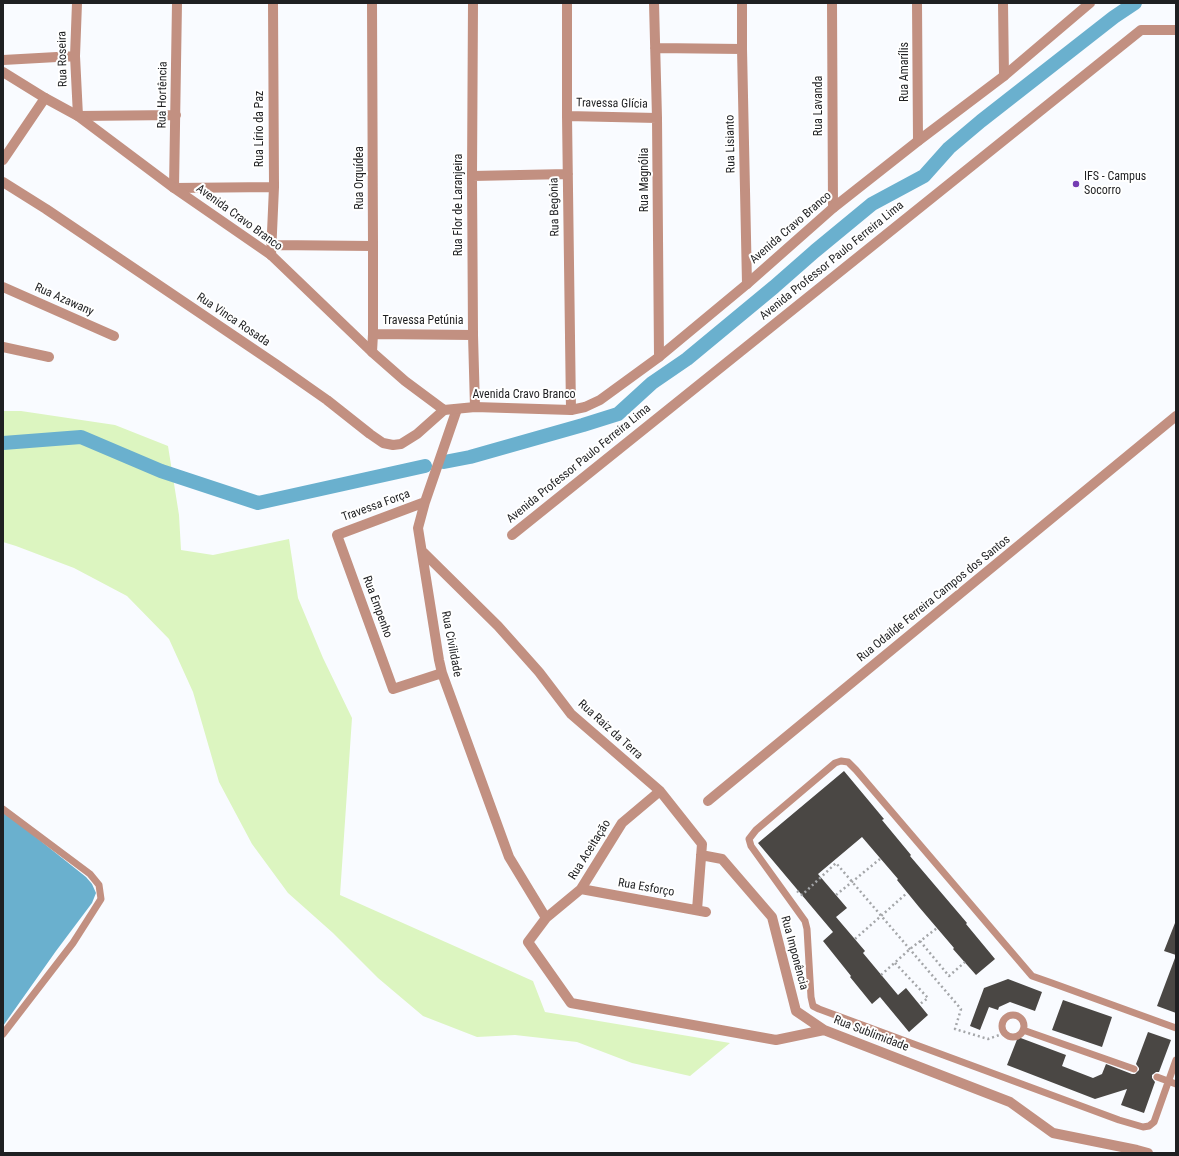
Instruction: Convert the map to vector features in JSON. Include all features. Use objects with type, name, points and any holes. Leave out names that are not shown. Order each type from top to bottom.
[{"type":"street","name":"Rua Roseira","points":[[77,3],[75,56],[78,116]]},
{"type":"street","name":"Rua Hortência","points":[[174,188],[177,3]]},
{"type":"street","name":"Rua Lírio da Paz","points":[[271,255],[274,187],[273,3]]},
{"type":"street","name":"Rua Orquídea","points":[[372,3],[372,352]]},
{"type":"street","name":"Rua Flor de Laranjeira","points":[[473,3],[472,176],[475,407]]},
{"type":"street","name":"Rua Begônia","points":[[567,3],[571,410]]},
{"type":"street","name":"Rua Magnólia","points":[[654,3],[657,118],[659,357]]},
{"type":"street","name":"Rua Lisianto","points":[[742,3],[747,284]]},
{"type":"street","name":"Rua Lavanda","points":[[832,3],[833,208]]},
{"type":"street","name":"Rua Amarílis","points":[[917,3],[918,141]]},
{"type":"street","points":[[1003,3],[1004,76]]},
{"type":"street","name":"Avenida Cravo Branco","points":[[3,72],[44,98],[78,116],[174,188],[271,255],[404,381],[444,410],[475,407],[571,410],[585,407],[600,400],[659,357],[747,284],[833,208],[1004,76],[1090,3]]},
{"type":"street","name":"Avenida Professor Paulo Ferreira Lima","points":[[512,535],[1141,30],[1176,30]]},
{"type":"street","points":[[655,48],[742,49]]},
{"type":"street","points":[[3,60],[75,56]]},
{"type":"street","points":[[3,160],[44,98]]},
{"type":"street","points":[[78,116],[176,114]]},
{"type":"street","name":"Travessa Glícia","points":[[567,116],[657,118]]},
{"type":"street","points":[[472,176],[568,174]]},
{"type":"street","name":"Rua Vinca Rosada","points":[[3,182],[46,209],[327,400],[383,443],[393,445],[401,444],[417,434],[444,410]]},
{"type":"street","points":[[174,188],[274,187]]},
{"type":"street","points":[[272,244],[373,246]]},
{"type":"street","name":"Rua Azawany","points":[[3,287],[114,336]]},
{"type":"street","name":"Travessa Petúnia","points":[[373,334],[473,335]]},
{"type":"street","points":[[3,347],[49,357]]},
{"type":"street","name":"Rua Civilidade","points":[[457,409],[425,502],[418,528],[442,673],[509,857],[546,918]]},
{"type":"street","name":"Rua Odailde Ferreira Campos dos Santos","points":[[708,802],[1176,416]]},
{"type":"street","name":"Travessa Força","points":[[337,534],[425,502]]},
{"type":"street","name":"Rua Empenho","points":[[337,534],[393,689],[442,673]]},
{"type":"street","name":"Rua Raiz da Terra","points":[[422,551],[498,626],[539,672],[571,714],[660,791],[702,844],[702,911]]},
{"type":"street","name":"Rua Aceitação","points":[[528,942],[546,918],[582,890],[622,823],[660,791]]},
{"type":"street","name":"Rua Imponência","points":[[701,855],[722,859],[772,917],[796,1011],[824,1030]]},
{"type":"street","name":"Rua Esforço","points":[[582,890],[702,911]]},
{"type":"street","name":"Rua Sublimidade","points":[[528,942],[572,1003],[776,1040],[824,1030],[1010,1102],[1053,1133],[1148,1153]]},
{"type":"lane","points":[[1176,1028],[1032,976],[848,762],[841,760],[835,763],[756,830],[749,839],[751,846],[805,921],[807,928],[811,997],[813,1006],[1119,1120],[1143,1127],[1149,1126],[1154,1122],[1176,1060]]},
{"type":"lane","points":[[3,809],[90,874],[99,885],[101,899],[73,943],[3,1034]]},
{"type":"lane","points":[[1010,1015],[1017,1016],[1022,1020],[1024,1026],[1023,1030],[1018,1036],[1011,1037],[1005,1033],[1003,1029],[1003,1022],[1007,1017],[1010,1015]]},
{"type":"lane","points":[[1023,1030],[1134,1069]]},
{"type":"lane","points":[[1157,1077],[1176,1084]]},
{"type":"path","points":[[836,895],[880,859]]},
{"type":"path","points":[[797,891],[802,894],[836,863],[961,1009],[955,1029],[988,1039],[1005,1033]]},
{"type":"path","points":[[855,939],[907,893]]},
{"type":"path","points":[[882,975],[910,949],[937,928]]},
{"type":"path","points":[[920,941],[949,976],[965,962]]},
{"type":"path","points":[[895,963],[928,998],[920,1004]]},
{"type":"green space","points":[[3,411],[21,411],[115,425],[168,446],[179,515],[181,550],[213,555],[289,539],[298,598],[323,658],[352,718],[340,895],[533,981],[545,1012],[730,1043],[690,1076],[632,1063],[577,1042],[515,1035],[477,1037],[423,1016],[378,978],[333,933],[288,893],[252,844],[219,782],[193,692],[169,639],[127,596],[74,568],[3,542]]},
{"type":"water","points":[[3,811],[86,877],[92,884],[96,893],[92,903],[3,1026]]},
{"type":"building","points":[[844,771],[884,819],[882,820],[911,855],[910,856],[967,923],[966,924],[995,959],[976,975],[862,837],[818,874],[847,908],[836,917],[865,951],[863,953],[898,995],[906,988],[928,1015],[909,1032],[880,997],[872,1004],[850,977],[851,976],[823,941],[833,932],[758,843]]},
{"type":"building","points":[[1176,923],[1176,955],[1164,951]]},
{"type":"building","points":[[1176,958],[1176,1013],[1157,1006]]},
{"type":"building","points":[[1008,979],[1042,992],[1035,1011],[1010,1002],[999,1007],[998,1010],[989,1007],[980,1030],[970,1026],[984,988]]},
{"type":"building","points":[[1063,1000],[1112,1017],[1102,1047],[1052,1030]]},
{"type":"building","points":[[1148,1032],[1171,1040],[1159,1072],[1152,1075],[1155,1082],[1144,1113],[1121,1105],[1127,1089],[1095,1099],[1007,1065],[1018,1037],[1066,1055],[1062,1066],[1093,1078],[1102,1074],[1106,1064],[1135,1074],[1139,1070],[1136,1064]]},
{"type":"waterway","points":[[444,462],[470,457],[618,414],[652,383],[687,359],[872,204],[924,176],[949,148],[981,121],[1114,17],[1135,3]]},
{"type":"waterway","points":[[3,443],[81,437],[161,471],[258,503],[425,466]]},
{"type":"place","name":"IFS - Campus Socorro","points":[[1076,184]]}]
